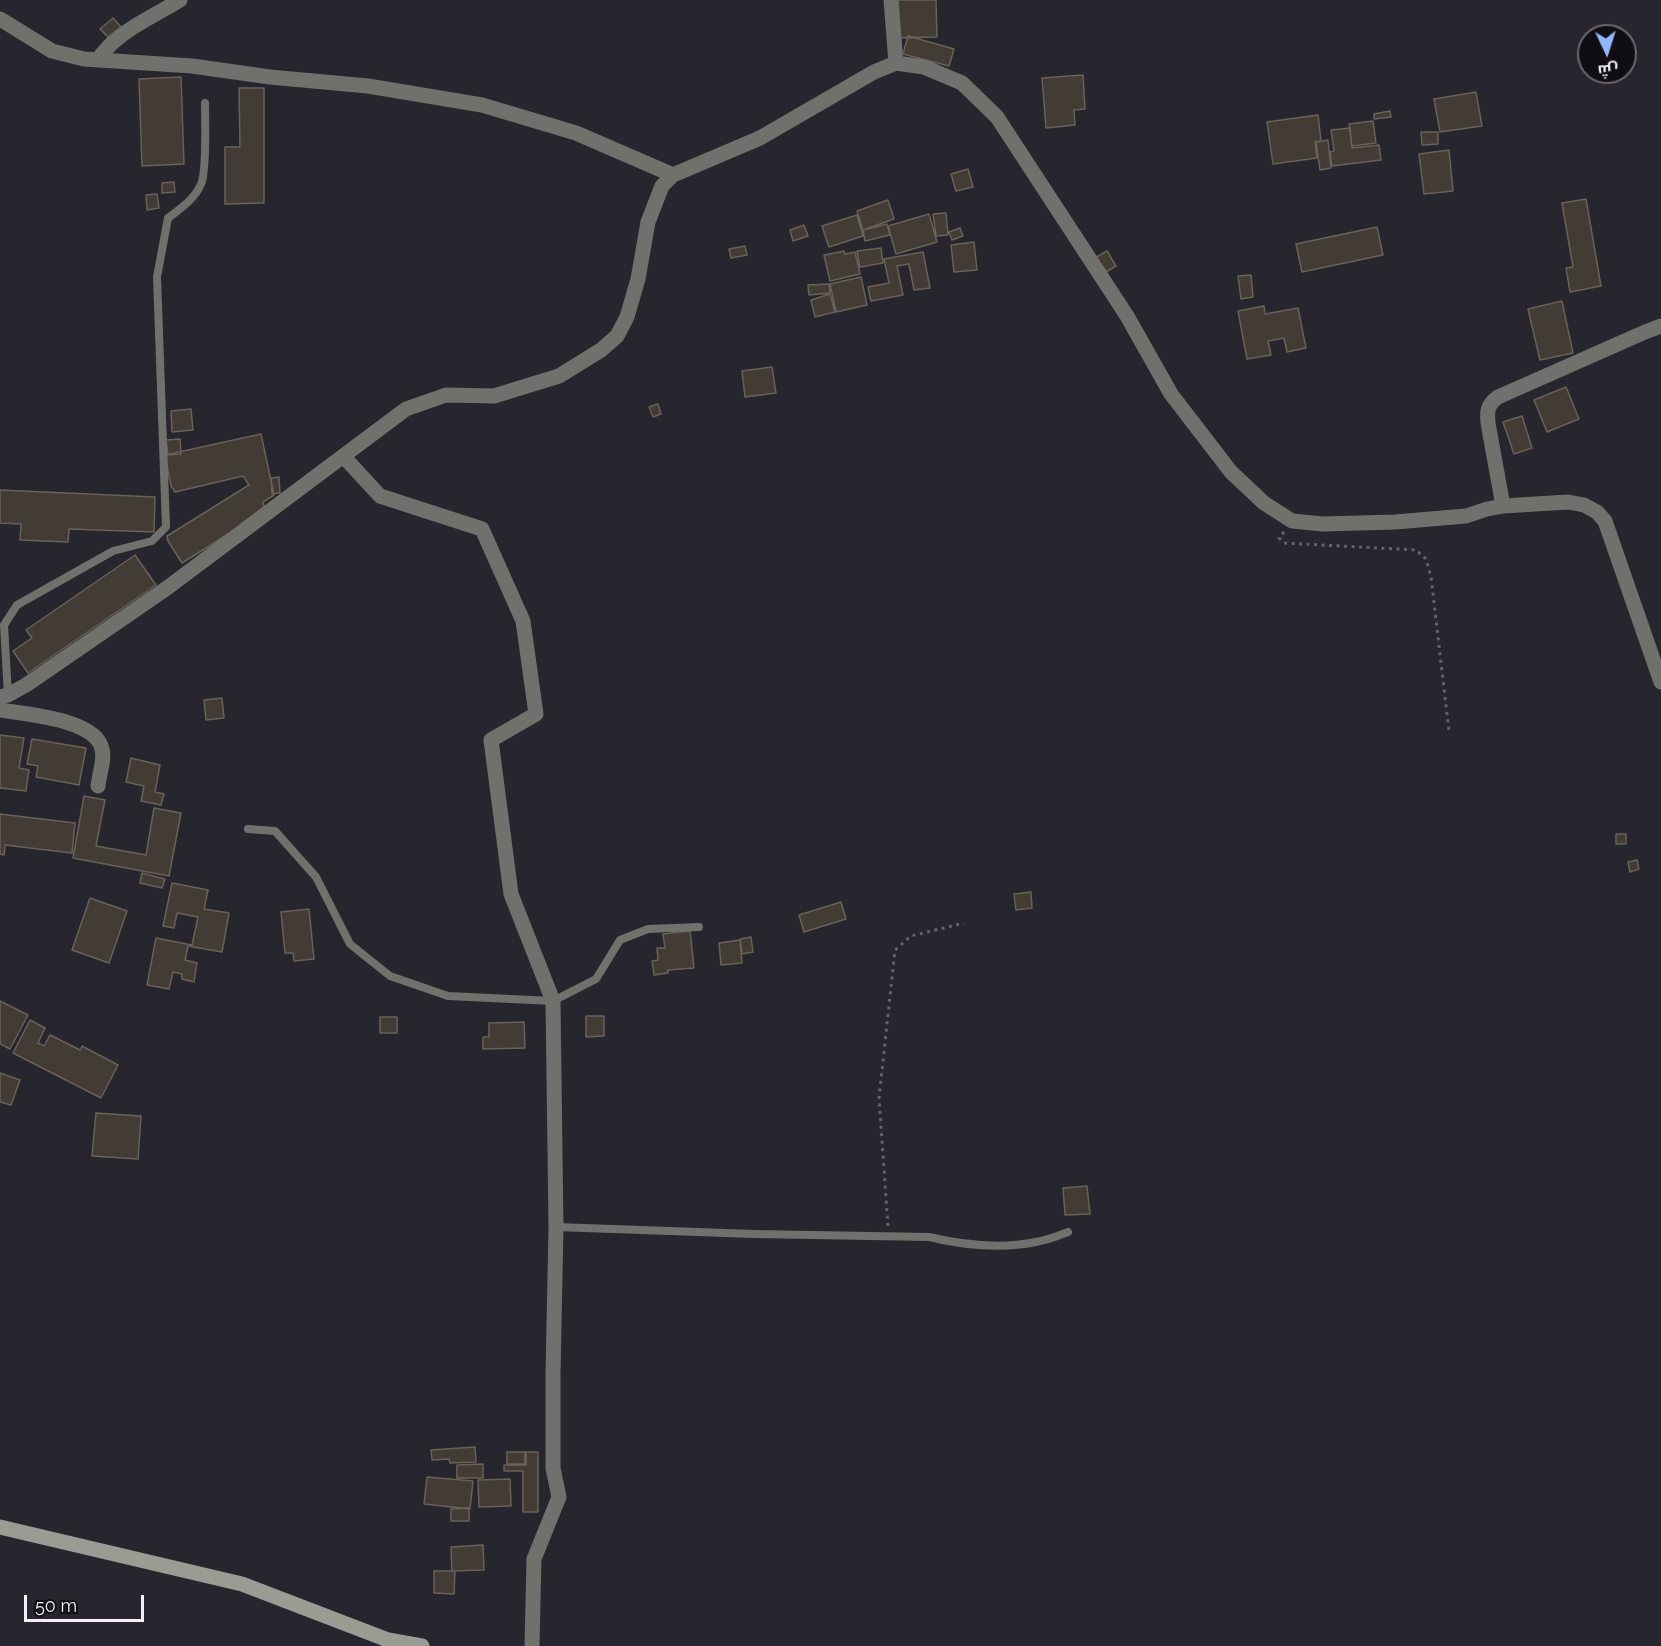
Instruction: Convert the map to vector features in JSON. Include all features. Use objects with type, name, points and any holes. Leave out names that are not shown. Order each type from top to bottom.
[{"type":"main road","points":[[0,1527],[242,1584],[388,1643],[422,1646]]},
{"type":"street","points":[[98,60],[105,48],[180,0]]},
{"type":"street","points":[[891,0],[896,63]]},
{"type":"street","points":[[0,19],[52,51],[84,59],[192,66],[270,77],[368,86],[482,105],[576,133],[673,175]]},
{"type":"street","points":[[4,696],[46,672],[167,588],[406,409],[446,395],[494,396],[559,376],[601,350],[617,336],[627,317],[638,279],[648,222],[662,186],[673,175],[695,168],[760,138],[874,72],[896,63],[924,67],[962,83],[997,117],[1127,316],[1171,394],[1231,472],[1264,503],[1292,521],[1323,524],[1395,522],[1466,516],[1503,506],[1568,502],[1584,505],[1597,512],[1605,521],[1661,682]]},
{"type":"street","points":[[1503,506],[1488,423],[1487,410],[1491,402],[1661,326]]},
{"type":"street","points":[[344,457],[380,496],[482,529],[523,621],[536,714],[491,740],[511,894],[553,1001],[556,1227],[553,1386],[554,1468],[558,1497],[534,1559],[532,1646]]},
{"type":"street","points":[[0,710],[65,722],[96,736],[103,751],[98,786]]},
{"type":"lane","points":[[4,696],[4,625],[17,605],[113,551],[152,541],[166,528],[157,277],[168,218],[188,202],[202,183],[205,103]]},
{"type":"lane","points":[[248,829],[275,831],[316,877],[350,944],[390,976],[448,996],[553,1001],[596,979],[620,940],[648,928],[699,927]]},
{"type":"lane","points":[[556,1227],[929,1238],[955,1243],[1016,1245],[1038,1242],[1068,1232]]},
{"type":"path","points":[[1292,521],[1279,538],[1284,543],[1416,550],[1426,559],[1431,577],[1449,730]]},
{"type":"path","points":[[889,1237],[879,1098],[895,950],[911,936],[964,923]]},
{"type":"building","points":[[894,0],[936,0],[937,37],[895,38]]},
{"type":"building","points":[[113,18],[121,27],[109,38],[100,29]]},
{"type":"building","points":[[908,36],[954,49],[949,66],[903,54]]},
{"type":"building","points":[[1083,75],[1085,109],[1074,110],[1075,125],[1046,128],[1042,78]]},
{"type":"building","points":[[181,77],[184,164],[142,166],[139,79]]},
{"type":"building","points":[[239,88],[264,88],[264,203],[225,204],[225,147],[240,147]]},
{"type":"building","points":[[1476,92],[1482,126],[1440,132],[1434,99]]},
{"type":"building","points":[[1390,111],[1391,117],[1374,119],[1374,114]]},
{"type":"building","points":[[1318,115],[1321,141],[1315,142],[1317,158],[1273,164],[1267,122]]},
{"type":"building","points":[[1373,121],[1376,143],[1352,146],[1349,124]]},
{"type":"building","points":[[1350,128],[1352,148],[1379,145],[1381,160],[1332,166],[1330,152],[1334,151],[1331,130]]},
{"type":"building","points":[[1421,132],[1438,132],[1438,144],[1422,145]]},
{"type":"building","points":[[1328,140],[1331,168],[1320,170],[1316,142]]},
{"type":"building","points":[[1449,150],[1453,191],[1424,194],[1419,154]]},
{"type":"building","points":[[968,169],[973,187],[956,191],[951,174]]},
{"type":"building","points":[[174,182],[175,192],[162,193],[162,183]]},
{"type":"building","points":[[157,194],[159,208],[147,210],[146,195]]},
{"type":"building","points":[[1586,199],[1601,286],[1570,292],[1566,268],[1573,267],[1562,203]]},
{"type":"building","points":[[888,200],[894,219],[863,230],[857,211]]},
{"type":"building","points":[[946,213],[948,235],[936,236],[933,214]]},
{"type":"building","points":[[929,214],[937,242],[896,254],[888,226]]},
{"type":"building","points":[[857,215],[863,236],[829,247],[822,226]]},
{"type":"building","points":[[887,224],[890,235],[865,241],[863,230]]},
{"type":"building","points":[[804,225],[808,236],[793,241],[790,230]]},
{"type":"building","points":[[1377,227],[1383,255],[1302,272],[1296,244]]},
{"type":"building","points":[[960,228],[963,236],[952,240],[949,232]]},
{"type":"building","points":[[974,242],[977,270],[954,272],[951,245]]},
{"type":"building","points":[[745,246],[747,255],[731,258],[729,249]]},
{"type":"building","points":[[881,248],[883,263],[860,267],[857,251]]},
{"type":"building","points":[[844,251],[845,254],[855,252],[860,274],[830,281],[824,255]]},
{"type":"building","points":[[1107,251],[1116,266],[1104,273],[1095,258]]},
{"type":"building","points":[[923,252],[930,288],[914,290],[909,264],[897,266],[903,295],[871,301],[868,287],[889,283],[884,259]]},
{"type":"building","points":[[1251,275],[1253,297],[1241,299],[1238,276]]},
{"type":"building","points":[[861,277],[867,305],[836,312],[830,284]]},
{"type":"building","points":[[829,284],[830,293],[809,295],[808,285]]},
{"type":"building","points":[[830,294],[835,312],[815,317],[811,300]]},
{"type":"building","points":[[1562,301],[1573,353],[1540,360],[1528,309]]},
{"type":"building","points":[[1264,306],[1265,314],[1298,308],[1306,348],[1287,352],[1284,338],[1268,341],[1271,355],[1247,359],[1238,311]]},
{"type":"building","points":[[772,367],[776,393],[745,397],[742,371]]},
{"type":"building","points":[[1566,387],[1579,419],[1547,432],[1534,400]]},
{"type":"building","points":[[658,404],[661,414],[653,417],[649,407]]},
{"type":"building","points":[[191,409],[193,430],[172,432],[171,411]]},
{"type":"building","points":[[1522,416],[1532,448],[1514,454],[1503,422]]},
{"type":"building","points":[[261,434],[274,495],[263,502],[265,511],[182,563],[167,536],[249,485],[243,476],[175,492],[171,486],[165,455]]},
{"type":"building","points":[[180,439],[181,454],[168,455],[166,440]]},
{"type":"building","points":[[279,477],[280,493],[272,494],[271,478]]},
{"type":"building","points":[[0,490],[155,497],[154,532],[69,529],[68,542],[20,540],[21,524],[0,523]]},
{"type":"building","points":[[135,555],[156,585],[28,673],[13,651],[32,638],[26,630]]},
{"type":"building","points":[[222,698],[224,718],[206,720],[204,700]]},
{"type":"building","points":[[0,735],[24,738],[19,768],[29,770],[26,791],[0,788]]},
{"type":"building","points":[[32,739],[86,748],[79,785],[36,777],[38,766],[27,764]]},
{"type":"building","points":[[131,758],[160,765],[155,792],[164,794],[161,805],[141,801],[144,786],[126,782]]},
{"type":"building","points":[[84,796],[105,800],[96,846],[146,855],[154,808],[181,813],[169,876],[73,858]]},
{"type":"building","points":[[0,814],[75,823],[72,853],[5,845],[4,855],[0,854]]},
{"type":"building","points":[[1616,834],[1626,834],[1626,844],[1616,844]]},
{"type":"building","points":[[1637,860],[1639,869],[1630,872],[1628,862]]},
{"type":"building","points":[[142,873],[165,879],[162,888],[140,883]]},
{"type":"building","points":[[172,883],[208,890],[204,909],[229,913],[222,952],[188,946],[185,960],[197,963],[194,982],[182,979],[182,974],[173,972],[169,989],[147,985],[156,938],[192,945],[198,917],[177,913],[174,928],[163,926]]},
{"type":"building","points":[[1031,892],[1032,908],[1016,910],[1014,894]]},
{"type":"building","points":[[90,898],[127,911],[109,963],[72,950]]},
{"type":"building","points":[[841,902],[846,919],[804,932],[799,915]]},
{"type":"building","points":[[309,909],[314,959],[294,961],[293,953],[285,953],[281,912]]},
{"type":"building","points":[[690,931],[694,968],[668,970],[668,973],[654,975],[652,961],[658,960],[657,948],[665,948],[663,934]]},
{"type":"building","points":[[751,937],[753,952],[742,954],[740,939]]},
{"type":"building","points":[[740,940],[742,963],[721,965],[719,943]]},
{"type":"building","points":[[0,1001],[28,1015],[10,1049],[0,1044]]},
{"type":"building","points":[[586,1016],[604,1016],[604,1036],[586,1037]]},
{"type":"building","points":[[380,1017],[397,1017],[397,1033],[380,1033]]},
{"type":"building","points":[[30,1020],[45,1028],[38,1043],[44,1046],[50,1035],[80,1050],[82,1046],[118,1065],[101,1098],[13,1053]]},
{"type":"building","points":[[524,1022],[525,1048],[483,1049],[483,1037],[489,1037],[489,1023]]},
{"type":"building","points":[[0,1073],[20,1080],[11,1105],[0,1102]]},
{"type":"building","points":[[96,1113],[141,1116],[138,1159],[92,1156]]},
{"type":"building","points":[[1087,1186],[1090,1214],[1065,1215],[1063,1188]]},
{"type":"building","points":[[475,1447],[476,1462],[450,1463],[449,1459],[432,1460],[431,1450]]},
{"type":"building","points":[[507,1452],[525,1452],[525,1464],[507,1464]]},
{"type":"building","points":[[526,1452],[538,1452],[538,1512],[523,1512],[523,1471],[504,1471],[504,1465],[526,1465]]},
{"type":"building","points":[[483,1464],[483,1478],[457,1478],[457,1465]]},
{"type":"building","points":[[427,1477],[473,1481],[470,1509],[424,1504]]},
{"type":"building","points":[[510,1479],[511,1506],[479,1507],[478,1480]]},
{"type":"building","points":[[469,1508],[469,1521],[451,1521],[451,1509]]},
{"type":"building","points":[[483,1545],[484,1570],[452,1571],[451,1547]]},
{"type":"building","points":[[434,1571],[455,1571],[454,1594],[434,1593]]}]
